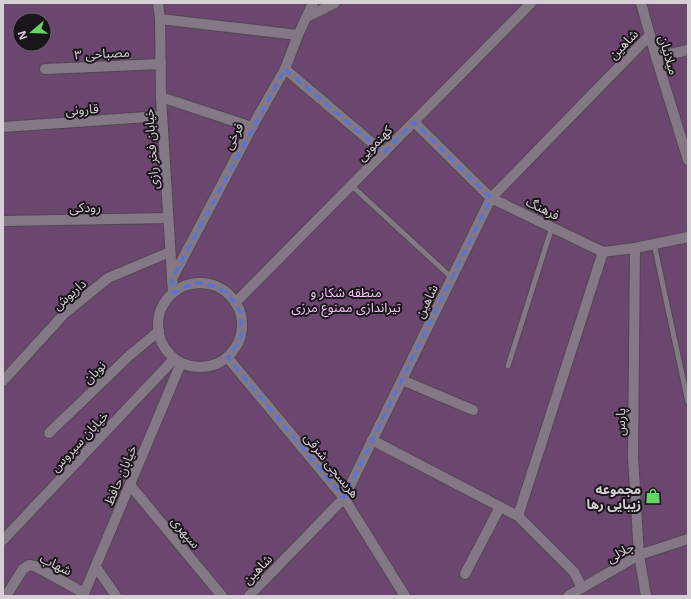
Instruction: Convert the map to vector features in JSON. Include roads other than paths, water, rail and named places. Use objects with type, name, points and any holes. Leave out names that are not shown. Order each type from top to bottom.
[{"type":"street","name":"خیابان فخر رازی","points":[[158,3],[160,19],[161,97],[173,293]]},
{"type":"street","name":"فرخی","points":[[172,279],[252,127],[285,69],[298,35],[313,3]]},
{"type":"street","points":[[307,17],[335,3]]},
{"type":"street","name":"کهنمویی","points":[[236,302],[531,3]]},
{"type":"street","name":"میلانیان","points":[[641,3],[688,160]]},
{"type":"street","points":[[160,19],[298,35]]},
{"type":"street","name":"شاهین","points":[[248,596],[344,498],[491,198],[650,35]]},
{"type":"street","points":[[656,57],[688,50]]},
{"type":"street","name":"مصباحی ۳","points":[[45,69],[160,64]]},
{"type":"street","points":[[285,69],[384,152]]},
{"type":"street","points":[[161,97],[252,127]]},
{"type":"street","name":"قارونی","points":[[3,127],[162,116]]},
{"type":"street","name":"فرهنگ","points":[[414,122],[491,198],[603,252]]},
{"type":"street","name":"رودکی","points":[[3,222],[168,218]]},
{"type":"street","points":[[518,516],[603,252],[635,248],[688,237]]},
{"type":"street","name":"پارس","points":[[635,248],[633,457],[639,555],[646,596]]},
{"type":"street","name":"داریوش","points":[[3,381],[65,313],[108,278],[170,252]]},
{"type":"street","points":[[194,283],[206,283],[218,286],[228,293],[236,302],[241,313],[243,325],[241,338],[236,349],[228,358],[205,368],[193,367],[178,361],[165,350],[158,331],[159,314],[164,302],[183,286],[194,283]]},
{"type":"street","name":"نوبان","points":[[49,433],[129,356],[158,331]]},
{"type":"street","name":"هریسچی شرقی","points":[[228,358],[344,498],[405,596]]},
{"type":"street","name":"خیابان حافظ","points":[[84,595],[130,484],[178,361]]},
{"type":"street","name":"خیابان سیروس","points":[[3,540],[178,361]]},
{"type":"street","points":[[402,380],[473,410]]},
{"type":"street","points":[[372,440],[518,516],[574,572],[582,588]]},
{"type":"street","name":"سپهری","points":[[130,484],[222,596]]},
{"type":"street","points":[[465,574],[500,507]]},
{"type":"street","name":"جلالی","points":[[568,596],[639,555],[688,539]]},
{"type":"street","name":"شهاب","points":[[6,596],[23,569],[29,565],[35,566],[84,595]]},
{"type":"street","points":[[96,567],[116,596]]},
{"type":"lane","points":[[351,185],[452,278]]},
{"type":"lane","points":[[508,366],[552,227]]},
{"type":"lane","points":[[654,244],[688,402]]},
{"type":"place","name":"مجموعه زیبایی رها","points":[[653,496]]},
{"type":"park label","name":"منطقه شکار و تیراندازی ممنوع مرزی","points":[[346,300]]}]
